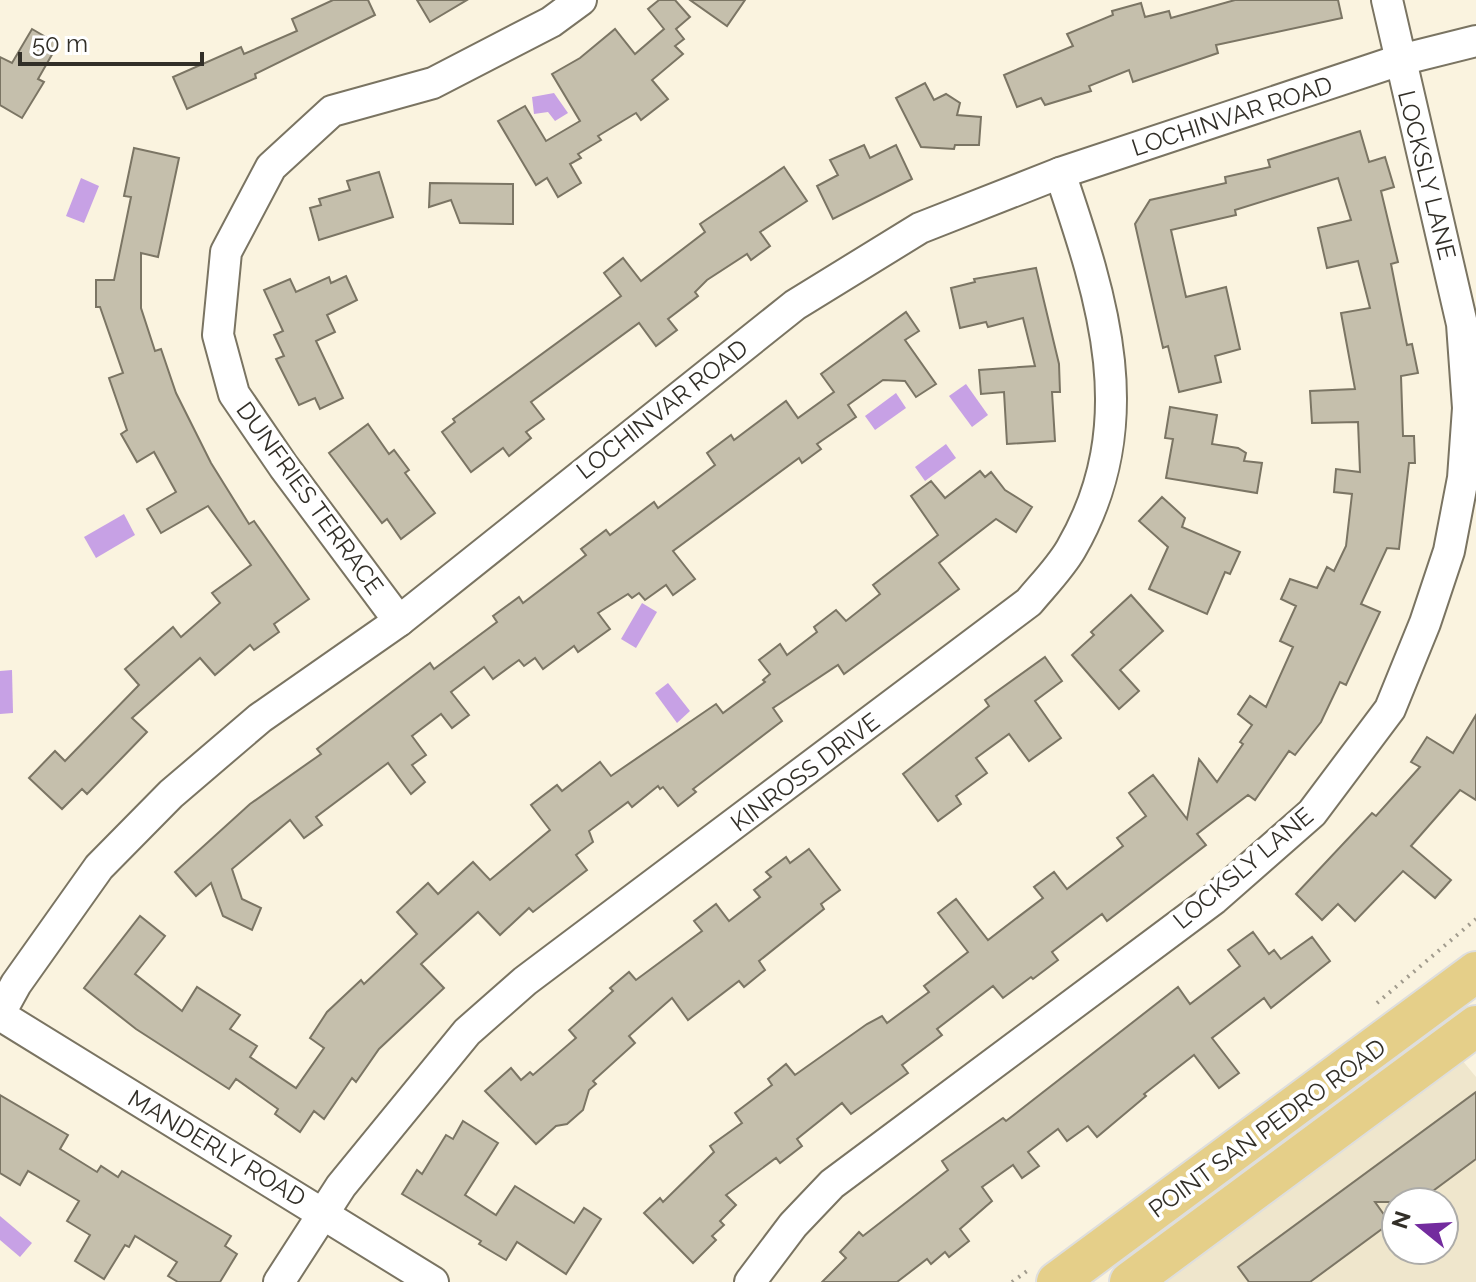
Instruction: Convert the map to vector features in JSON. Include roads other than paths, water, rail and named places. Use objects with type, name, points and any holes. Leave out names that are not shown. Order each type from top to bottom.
[{"type":"main road","name":"POINT SAN PEDRO ROAD","points":[[1057,1282],[1476,972]]},
{"type":"main road","name":"POINT SAN PEDRO ROAD","points":[[1130,1282],[1476,1026]]},
{"type":"street","name":"DUNFRIES TERRACE","points":[[399,621],[284,467],[234,394],[218,335],[226,252],[271,167],[332,111],[433,83],[551,22],[581,0]]},
{"type":"street","name":"LOCKSLY LANE","points":[[750,1282],[793,1225],[832,1184],[1214,899],[1312,813],[1390,709],[1425,623],[1449,551],[1463,478],[1468,408],[1462,324],[1387,0]]},
{"type":"street","name":"LOCHINVAR ROAD","points":[[0,1014],[16,984],[99,867],[171,794],[260,718],[399,621],[795,305],[920,228],[1060,173],[1400,60],[1476,41]]},
{"type":"street","name":"KINROSS DRIVE","points":[[279,1282],[341,1186],[467,1032],[513,991],[1029,602],[1070,550],[1109,450],[1111,394],[1109,341],[1091,265],[1060,173]]},
{"type":"street","name":"MANDERLY ROAD","points":[[0,1014],[433,1282]]}]
